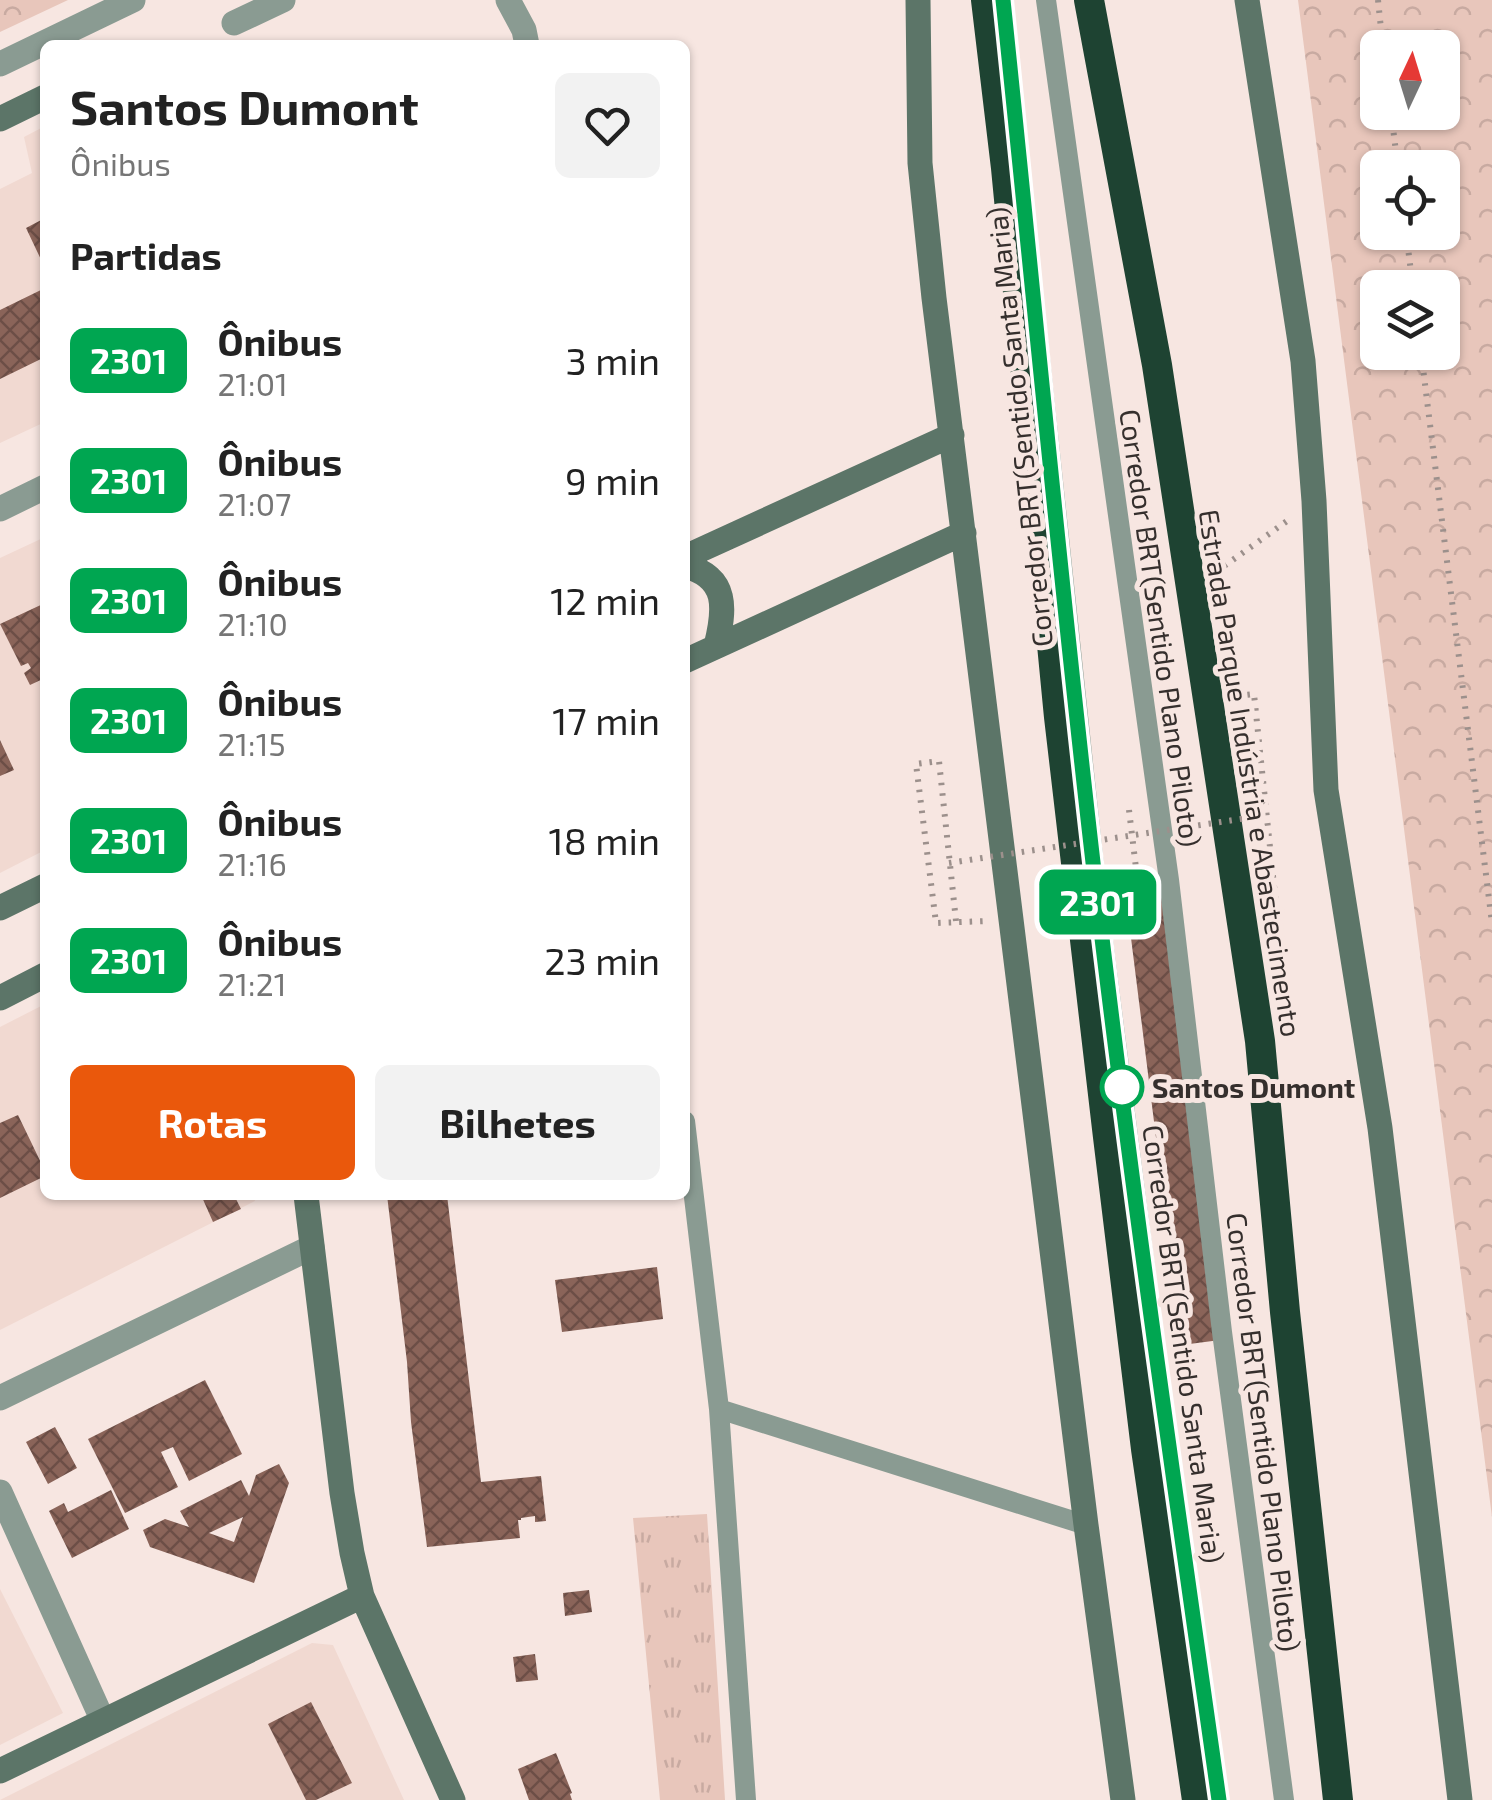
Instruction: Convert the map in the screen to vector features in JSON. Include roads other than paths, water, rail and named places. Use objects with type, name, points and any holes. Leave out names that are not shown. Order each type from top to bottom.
[{"type":"highway","points":[[986,0],[1094,1022],[1146,1449],[1198,1800]]},
{"type":"highway","name":"Estrada Parque Indústria e Abastecimento","points":[[1089,0],[1156,366],[1260,1041],[1338,1800]]},
{"type":"street","points":[[50,40],[133,0]]},
{"type":"street","points":[[234,23],[283,0]]},
{"type":"street","points":[[508,0],[525,40]]},
{"type":"street","points":[[918,0],[920,163],[1123,1800]]},
{"type":"street","points":[[1247,0],[1302,361],[1314,501],[1326,790],[1380,1128],[1460,1800]]},
{"type":"street","points":[[0,64],[40,45]]},
{"type":"street","points":[[0,120],[40,100]]},
{"type":"street","points":[[690,555],[952,435]]},
{"type":"street","points":[[0,509],[40,489]]},
{"type":"street","points":[[690,659],[964,532]]},
{"type":"street","points":[[690,568],[716,584],[721,597],[724,612],[716,646]]},
{"type":"street","points":[[0,908],[40,888]]},
{"type":"street","points":[[0,998],[40,978]]},
{"type":"street","points":[[307,1200],[342,1493],[362,1596],[453,1800]]},
{"type":"street","points":[[0,1398],[312,1247]]},
{"type":"street","points":[[0,1492],[104,1721]]},
{"type":"street","points":[[0,1771],[362,1596]]},
{"type":"lane","name":"Corredor BRT(Sentido Santa Maria)","points":[[1003,0],[1097,894],[1156,1356],[1219,1800]]},
{"type":"lane","name":"Corredor BRT(Sentido Plano Piloto)","points":[[1046,0],[1169,880],[1222,1332],[1284,1800]]},
{"type":"lane","points":[[690,1163],[719,1409],[746,1800]]},
{"type":"lane","points":[[719,1409],[1086,1525]]},
{"type":"place","name":"Santos Dumont","points":[[1122,1087]]}]
